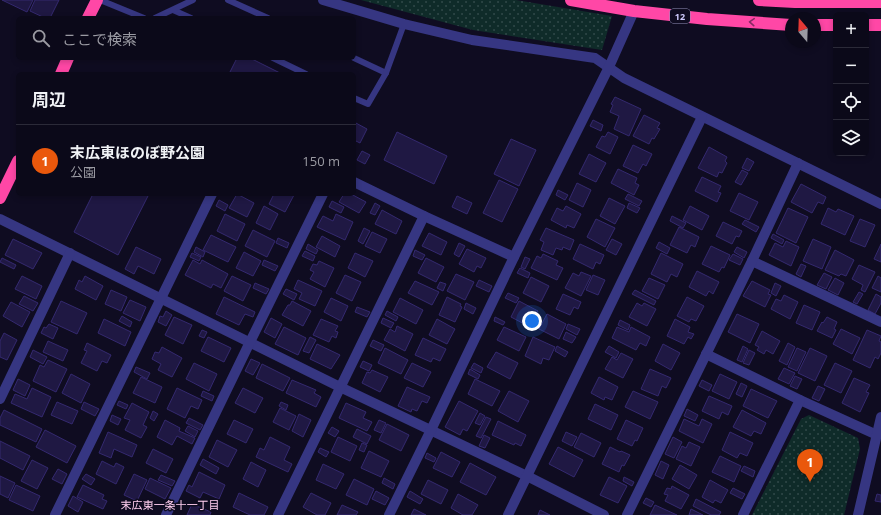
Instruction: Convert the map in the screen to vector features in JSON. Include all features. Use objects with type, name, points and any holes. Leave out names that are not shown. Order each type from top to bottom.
[{"type":"highway","points":[[89,16],[97,0]]},
{"type":"highway","name":"12","points":[[571,0],[634,11],[707,19],[785,25]]},
{"type":"highway","points":[[759,0],[795,2],[881,2]]},
{"type":"highway","points":[[821,25],[833,25]]},
{"type":"highway","points":[[869,25],[881,25]]},
{"type":"highway","points":[[62,72],[67,60]]},
{"type":"highway","points":[[0,198],[16,165]]},
{"type":"street","points":[[323,0],[404,24],[472,40],[595,58],[624,78],[881,204]]},
{"type":"street","points":[[389,515],[514,257],[609,67],[634,11]]},
{"type":"street","points":[[508,515],[702,117]]},
{"type":"street","points":[[627,515],[752,261],[798,163]]},
{"type":"street","points":[[356,183],[514,257]]},
{"type":"street","points":[[55,515],[211,196]]},
{"type":"street","points":[[166,515],[322,196]]},
{"type":"street","points":[[278,515],[424,216]]},
{"type":"street","points":[[0,219],[340,387],[527,476],[604,515]]},
{"type":"street","points":[[0,399],[70,253]]},
{"type":"street","points":[[752,261],[881,322]]},
{"type":"street","points":[[706,354],[876,435]]},
{"type":"street","points":[[743,515],[800,400]]},
{"type":"street","points":[[858,515],[881,417]]},
{"type":"lane","points":[[100,0],[139,16]]},
{"type":"lane","points":[[160,16],[193,0]]},
{"type":"lane","points":[[228,0],[264,16]]},
{"type":"lane","points":[[173,10],[186,16]]},
{"type":"lane","points":[[356,99],[368,104],[386,72],[404,24]]},
{"type":"lane","points":[[356,59],[386,72]]},
{"type":"lane","points":[[277,60],[302,72]]},
{"type":"green space","points":[[361,0],[516,0],[612,16],[602,50],[473,30]]},
{"type":"green space","points":[[809,415],[858,438],[860,449],[844,515],[752,515],[801,419]]},
{"type":"building","points":[[2,0],[33,0],[27,12]]},
{"type":"building","points":[[35,0],[59,0],[51,16],[41,16],[30,11]]},
{"type":"building","points":[[236,60],[254,60],[278,72],[230,72]]},
{"type":"building","points":[[615,97],[641,109],[629,136],[614,129],[619,116],[610,112],[613,105],[611,104]]},
{"type":"building","points":[[644,115],[660,123],[657,128],[660,129],[649,144],[633,136]]},
{"type":"building","points":[[593,120],[603,125],[601,131],[590,126]]},
{"type":"building","points":[[356,123],[367,129],[360,143],[356,141]]},
{"type":"building","points":[[397,132],[447,156],[434,184],[384,160]]},
{"type":"building","points":[[608,132],[618,137],[610,154],[596,147],[602,136],[605,137]]},
{"type":"building","points":[[511,139],[536,150],[519,186],[494,174]]},
{"type":"building","points":[[633,145],[652,154],[646,166],[643,164],[638,173],[623,166]]},
{"type":"building","points":[[709,147],[727,157],[725,161],[727,163],[722,173],[719,172],[717,177],[698,168]]},
{"type":"building","points":[[362,151],[370,155],[365,164],[357,160]]},
{"type":"building","points":[[589,154],[606,163],[596,182],[579,174]]},
{"type":"building","points":[[747,158],[754,162],[749,171],[742,168]]},
{"type":"building","points":[[618,169],[637,178],[635,183],[639,185],[634,195],[611,183]]},
{"type":"building","points":[[742,170],[748,173],[741,185],[735,182]]},
{"type":"building","points":[[702,177],[721,186],[718,192],[721,193],[717,202],[695,191]]},
{"type":"building","points":[[499,180],[518,189],[502,222],[483,213]]},
{"type":"building","points":[[577,183],[591,190],[583,207],[569,200]]},
{"type":"building","points":[[801,184],[826,197],[823,204],[818,202],[812,213],[791,202]]},
{"type":"building","points":[[558,190],[568,195],[565,200],[556,195]]},
{"type":"building","points":[[739,193],[758,202],[749,220],[730,211]]},
{"type":"building","points":[[628,194],[642,201],[639,206],[625,199]]},
{"type":"building","points":[[92,196],[148,196],[118,255],[74,232]]},
{"type":"building","points":[[236,196],[241,196],[254,203],[247,217],[229,208]]},
{"type":"building","points":[[273,196],[293,196],[285,212],[269,204]]},
{"type":"building","points":[[343,196],[355,196],[366,202],[359,213],[339,202]]},
{"type":"building","points":[[457,196],[472,203],[467,214],[452,207]]},
{"type":"building","points":[[609,198],[625,206],[615,224],[600,216]]},
{"type":"building","points":[[219,200],[228,205],[225,211],[216,206]]},
{"type":"building","points":[[332,201],[344,207],[341,213],[329,207]]},
{"type":"building","points":[[375,203],[380,206],[375,215],[370,213]]},
{"type":"building","points":[[629,203],[640,208],[637,213],[627,208]]},
{"type":"building","points":[[264,206],[278,214],[270,230],[256,223]]},
{"type":"building","points":[[566,206],[581,214],[574,228],[567,225],[566,228],[551,220],[557,208],[563,211]]},
{"type":"building","points":[[690,206],[709,216],[702,230],[683,220]]},
{"type":"building","points":[[788,208],[808,217],[796,243],[776,233]]},
{"type":"building","points":[[828,208],[836,212],[838,209],[854,216],[845,235],[821,224]]},
{"type":"building","points":[[382,210],[402,221],[396,234],[375,224]]},
{"type":"building","points":[[225,214],[245,224],[237,241],[217,231]]},
{"type":"building","points":[[336,214],[353,222],[345,240],[317,227],[323,216],[333,221]]},
{"type":"building","points":[[672,216],[686,223],[683,228],[670,221]]},
{"type":"building","points":[[596,219],[615,228],[605,247],[587,237]]},
{"type":"building","points":[[860,219],[875,225],[865,247],[850,241]]},
{"type":"building","points":[[745,220],[759,227],[756,232],[742,224]]},
{"type":"building","points":[[723,222],[742,231],[739,237],[736,236],[732,244],[716,236]]},
{"type":"building","points":[[679,227],[699,237],[695,247],[691,245],[687,253],[670,245]]},
{"type":"building","points":[[364,228],[370,231],[363,244],[358,241]]},
{"type":"building","points":[[546,228],[574,240],[570,250],[563,247],[562,250],[556,248],[553,255],[541,250],[544,242],[540,240]]},
{"type":"building","points":[[253,230],[275,241],[267,257],[245,246]]},
{"type":"building","points":[[372,232],[387,239],[380,253],[365,246]]},
{"type":"building","points":[[429,233],[447,242],[441,255],[422,246]]},
{"type":"building","points":[[773,234],[784,240],[782,244],[771,238]]},
{"type":"building","points":[[211,235],[236,247],[228,262],[203,250]]},
{"type":"building","points":[[322,236],[340,246],[335,257],[316,247]]},
{"type":"building","points":[[278,238],[289,243],[287,248],[276,243]]},
{"type":"building","points":[[13,239],[42,253],[33,269],[5,255]]},
{"type":"building","points":[[612,239],[622,244],[616,255],[606,250]]},
{"type":"building","points":[[813,239],[831,247],[822,269],[803,261]]},
{"type":"building","points":[[786,241],[799,247],[791,266],[769,255],[775,243],[783,247]]},
{"type":"building","points":[[659,242],[670,248],[667,254],[656,248]]},
{"type":"building","points":[[459,243],[465,246],[459,257],[454,254]]},
{"type":"building","points":[[308,244],[318,250],[316,254],[306,249]]},
{"type":"building","points":[[580,244],[604,255],[600,264],[596,262],[593,269],[573,259]]},
{"type":"building","points":[[881,244],[881,262],[874,259]]},
{"type":"building","points":[[711,246],[730,255],[724,268],[722,267],[719,272],[702,264]]},
{"type":"building","points":[[136,247],[161,259],[154,274],[138,266],[134,274],[125,269]]},
{"type":"building","points":[[196,247],[205,252],[203,257],[194,252]]},
{"type":"building","points":[[737,247],[747,252],[744,258],[734,252]]},
{"type":"building","points":[[467,249],[486,258],[481,268],[477,266],[474,272],[459,264]]},
{"type":"building","points":[[415,250],[425,255],[422,260],[413,256]]},
{"type":"building","points":[[835,250],[854,260],[846,276],[841,274],[839,276],[825,270]]},
{"type":"building","points":[[305,251],[315,256],[313,261],[302,256]]},
{"type":"building","points":[[244,252],[261,261],[253,276],[236,268]]},
{"type":"building","points":[[192,253],[201,257],[199,261],[190,257]]},
{"type":"building","points":[[355,253],[373,261],[365,277],[348,268]]},
{"type":"building","points":[[661,253],[683,264],[677,277],[671,274],[667,282],[651,274]]},
{"type":"building","points":[[543,254],[558,261],[556,265],[563,268],[557,280],[531,268],[537,256],[541,258]]},
{"type":"building","points":[[733,254],[743,259],[740,265],[729,260]]},
{"type":"building","points":[[525,257],[530,259],[525,269],[521,267]]},
{"type":"building","points":[[2,258],[16,265],[14,269],[0,262]]},
{"type":"building","points":[[426,258],[444,267],[436,282],[418,273]]},
{"type":"building","points":[[193,260],[200,264],[202,260],[228,274],[221,288],[213,284],[211,288],[185,275]]},
{"type":"building","points":[[264,260],[278,266],[275,271],[262,265]]},
{"type":"building","points":[[319,261],[334,268],[325,287],[310,279],[314,272],[310,270],[313,264],[317,265]]},
{"type":"building","points":[[801,264],[806,266],[801,277],[796,274]]},
{"type":"building","points":[[859,265],[875,272],[865,292],[861,290],[863,285],[852,279]]},
{"type":"building","points":[[520,268],[530,273],[528,278],[517,273]]},
{"type":"building","points":[[697,271],[719,282],[713,294],[709,291],[706,296],[689,287]]},
{"type":"building","points":[[581,272],[591,276],[581,296],[565,288],[573,273],[579,276]]},
{"type":"building","points":[[824,273],[832,277],[826,289],[817,285]]},
{"type":"building","points":[[456,274],[474,282],[465,300],[447,291]]},
{"type":"building","points":[[345,275],[361,282],[352,301],[336,293]]},
{"type":"building","points":[[593,275],[605,280],[598,295],[586,290]]},
{"type":"building","points":[[22,276],[42,286],[36,299],[15,289]]},
{"type":"building","points":[[85,276],[103,286],[96,300],[75,289],[79,280],[82,282]]},
{"type":"building","points":[[232,276],[251,285],[243,301],[224,291]]},
{"type":"building","points":[[878,276],[881,278],[881,292],[872,288]]},
{"type":"building","points":[[531,277],[549,286],[541,302],[523,293]]},
{"type":"building","points":[[649,278],[665,285],[658,299],[642,291]]},
{"type":"building","points":[[835,278],[844,283],[838,295],[828,290]]},
{"type":"building","points":[[298,280],[322,291],[315,306],[299,299],[302,293],[294,289]]},
{"type":"building","points":[[479,280],[492,286],[489,292],[476,286]]},
{"type":"building","points":[[415,281],[439,292],[432,305],[408,293]]},
{"type":"building","points":[[752,281],[770,290],[768,294],[771,295],[765,307],[743,296]]},
{"type":"building","points":[[440,282],[446,284],[443,291],[437,288]]},
{"type":"building","points":[[255,283],[269,289],[266,294],[253,288]]},
{"type":"building","points":[[775,283],[781,286],[776,296],[771,293]]},
{"type":"building","points":[[286,289],[297,294],[294,300],[283,294]]},
{"type":"building","points":[[111,290],[127,297],[121,311],[105,304]]},
{"type":"building","points":[[635,290],[656,301],[654,305],[632,294]]},
{"type":"building","points":[[859,292],[863,294],[857,304],[853,302]]},
{"type":"building","points":[[508,293],[519,298],[516,303],[505,298]]},
{"type":"building","points":[[563,294],[581,302],[578,309],[574,307],[570,315],[556,309]]},
{"type":"building","points":[[876,294],[881,297],[881,303],[875,314],[868,310]]},
{"type":"building","points":[[784,295],[798,302],[790,319],[771,309],[776,299],[781,301]]},
{"type":"building","points":[[24,296],[38,303],[33,311],[19,304]]},
{"type":"building","points":[[224,297],[255,312],[253,317],[245,314],[239,325],[216,314]]},
{"type":"building","points":[[447,297],[461,304],[460,306],[462,307],[455,322],[439,315]]},
{"type":"building","points":[[687,297],[704,306],[696,321],[691,319],[689,322],[677,316]]},
{"type":"building","points":[[331,298],[348,306],[341,321],[324,312]]},
{"type":"building","points":[[400,298],[423,310],[416,324],[393,312]]},
{"type":"building","points":[[130,300],[146,307],[140,321],[123,313]]},
{"type":"building","points":[[61,301],[87,313],[77,334],[51,322]]},
{"type":"building","points":[[292,301],[311,311],[303,326],[282,315]]},
{"type":"building","points":[[519,301],[538,311],[530,327],[511,317]]},
{"type":"building","points":[[11,302],[30,312],[22,327],[3,316]]},
{"type":"building","points":[[466,303],[476,308],[473,314],[464,309]]},
{"type":"building","points":[[637,303],[642,306],[644,303],[656,309],[647,326],[629,317]]},
{"type":"building","points":[[804,305],[820,312],[812,330],[796,323]]},
{"type":"building","points":[[357,307],[370,312],[367,317],[355,312]]},
{"type":"building","points":[[166,311],[172,315],[166,326],[158,322],[160,316],[163,317]]},
{"type":"building","points":[[387,311],[398,317],[396,321],[385,315]]},
{"type":"building","points":[[547,314],[566,324],[559,339],[539,329]]},
{"type":"building","points":[[737,314],[759,324],[750,343],[728,332]]},
{"type":"building","points":[[122,316],[132,322],[130,327],[119,321]]},
{"type":"building","points":[[174,317],[192,325],[183,344],[165,335]]},
{"type":"building","points":[[495,317],[505,322],[503,325],[494,321]]},
{"type":"building","points":[[827,317],[837,322],[834,329],[836,330],[832,338],[817,331]]},
{"type":"building","points":[[271,318],[282,324],[275,338],[264,332]]},
{"type":"building","points":[[383,318],[394,323],[391,328],[381,323]]},
{"type":"building","points":[[104,319],[131,332],[125,346],[98,333]]},
{"type":"building","points":[[321,319],[338,326],[335,331],[338,332],[336,338],[332,336],[329,342],[313,335]]},
{"type":"building","points":[[437,319],[455,329],[447,344],[429,335]]},
{"type":"building","points":[[675,319],[690,327],[688,332],[694,334],[691,339],[688,337],[684,344],[667,336]]},
{"type":"building","points":[[620,320],[630,325],[628,330],[618,325]]},
{"type":"building","points":[[49,324],[58,328],[53,339],[41,333],[44,327],[46,328]]},
{"type":"building","points":[[568,324],[580,329],[577,335],[566,329]]},
{"type":"building","points":[[397,326],[413,334],[405,351],[384,340],[390,329],[395,332]]},
{"type":"building","points":[[284,327],[306,338],[298,355],[275,344]]},
{"type":"building","points":[[504,327],[526,337],[519,351],[497,340]]},
{"type":"building","points":[[617,327],[629,332],[631,327],[650,337],[646,346],[640,343],[636,350],[612,338]]},
{"type":"building","points":[[841,329],[860,338],[852,354],[833,344]]},
{"type":"building","points":[[202,330],[207,332],[204,338],[199,336]]},
{"type":"building","points":[[867,330],[881,336],[879,341],[881,342],[881,353],[878,359],[875,357],[870,368],[853,360]]},
{"type":"building","points":[[762,331],[780,341],[773,354],[766,350],[764,354],[757,350],[759,347],[755,345]]},
{"type":"building","points":[[566,332],[576,337],[572,343],[563,339]]},
{"type":"building","points":[[4,333],[17,340],[7,360],[0,357],[0,341]]},
{"type":"building","points":[[208,337],[231,348],[224,362],[201,351]]},
{"type":"building","points":[[310,337],[316,340],[309,353],[303,351]]},
{"type":"building","points":[[533,337],[555,347],[549,360],[543,358],[541,364],[525,356]]},
{"type":"building","points":[[423,338],[446,349],[440,361],[433,358],[431,362],[415,355]]},
{"type":"building","points":[[373,340],[384,345],[381,351],[370,346]]},
{"type":"building","points":[[48,341],[68,350],[63,361],[43,352]]},
{"type":"building","points":[[87,343],[111,355],[107,363],[102,361],[97,371],[81,363],[87,351],[84,350]]},
{"type":"building","points":[[788,343],[795,347],[787,365],[779,361]]},
{"type":"building","points":[[317,344],[340,355],[331,369],[310,359]]},
{"type":"building","points":[[663,344],[680,353],[671,370],[655,361]]},
{"type":"building","points":[[557,346],[568,352],[565,357],[555,351]]},
{"type":"building","points":[[609,346],[619,352],[616,358],[605,352]]},
{"type":"building","points":[[743,346],[748,349],[742,362],[737,360]]},
{"type":"building","points":[[162,347],[182,358],[172,377],[158,370],[161,364],[152,359],[155,352],[159,353]]},
{"type":"building","points":[[385,348],[408,360],[401,374],[378,363]]},
{"type":"building","points":[[797,348],[806,352],[797,371],[788,367]]},
{"type":"building","points":[[810,348],[827,356],[815,381],[798,373]]},
{"type":"building","points":[[33,350],[47,357],[43,364],[30,357]]},
{"type":"building","points":[[749,350],[755,353],[749,365],[743,363]]},
{"type":"building","points":[[496,352],[518,363],[510,379],[487,367]]},
{"type":"building","points":[[621,353],[633,359],[623,378],[605,369],[612,357],[617,360]]},
{"type":"building","points":[[251,359],[260,363],[253,375],[245,371]]},
{"type":"building","points":[[48,360],[67,369],[56,392],[33,381],[40,365],[44,367]]},
{"type":"building","points":[[363,361],[372,365],[369,371],[360,367]]},
{"type":"building","points":[[194,363],[217,374],[209,391],[186,379]]},
{"type":"building","points":[[412,363],[431,372],[423,387],[404,378]]},
{"type":"building","points":[[474,363],[483,368],[481,373],[471,368]]},
{"type":"building","points":[[835,363],[852,371],[841,393],[824,385]]},
{"type":"building","points":[[262,364],[290,378],[283,391],[256,378]]},
{"type":"building","points":[[136,367],[150,373],[147,379],[134,372]]},
{"type":"building","points":[[784,368],[795,373],[789,384],[778,379]]},
{"type":"building","points":[[470,369],[480,375],[478,379],[468,374]]},
{"type":"building","points":[[650,369],[671,378],[666,388],[662,386],[658,396],[641,389]]},
{"type":"building","points":[[372,370],[388,377],[380,392],[362,383],[367,372],[370,373]]},
{"type":"building","points":[[71,374],[90,384],[81,403],[62,393]]},
{"type":"building","points":[[720,374],[737,382],[729,399],[712,391]]},
{"type":"building","points":[[795,376],[802,379],[797,389],[790,386]]},
{"type":"building","points":[[141,377],[162,387],[155,403],[133,393]]},
{"type":"building","points":[[599,377],[618,387],[612,400],[605,397],[604,400],[591,393]]},
{"type":"building","points":[[854,378],[870,385],[866,392],[869,393],[860,412],[842,403]]},
{"type":"building","points":[[18,379],[30,385],[25,396],[13,390]]},
{"type":"building","points":[[475,379],[500,391],[492,406],[468,394]]},
{"type":"building","points":[[292,380],[316,390],[314,393],[321,397],[316,407],[286,393]]},
{"type":"building","points":[[702,380],[712,385],[709,391],[699,386]]},
{"type":"building","points":[[741,383],[747,386],[742,397],[736,394]]},
{"type":"building","points":[[818,386],[825,389],[819,401],[812,398]]},
{"type":"building","points":[[407,387],[430,397],[427,403],[422,401],[417,411],[412,409],[411,412],[398,406]]},
{"type":"building","points":[[32,388],[51,397],[42,417],[11,403],[15,394],[27,399]]},
{"type":"building","points":[[177,388],[202,400],[198,409],[191,406],[185,418],[167,409]]},
{"type":"building","points":[[243,388],[263,398],[255,413],[235,403]]},
{"type":"building","points":[[751,389],[777,401],[768,418],[743,406]]},
{"type":"building","points":[[203,391],[214,396],[212,401],[201,396]]},
{"type":"building","points":[[509,391],[529,401],[518,422],[498,411]]},
{"type":"building","points":[[633,391],[658,402],[650,419],[625,407]]},
{"type":"building","points":[[709,396],[732,406],[728,415],[722,412],[719,419],[702,411]]},
{"type":"building","points":[[119,401],[128,405],[126,409],[117,405]]},
{"type":"building","points":[[459,401],[478,411],[467,431],[463,429],[460,435],[445,427]]},
{"type":"building","points":[[57,402],[78,411],[72,424],[51,415]]},
{"type":"building","points":[[84,402],[99,409],[95,416],[81,409]]},
{"type":"building","points":[[281,402],[288,405],[286,410],[279,406]]},
{"type":"building","points":[[132,403],[149,412],[143,425],[147,427],[141,438],[125,430],[130,420],[124,418]]},
{"type":"building","points":[[346,403],[366,412],[363,418],[372,422],[367,431],[339,418]]},
{"type":"building","points":[[595,404],[618,415],[611,430],[588,419]]},
{"type":"building","points":[[280,408],[296,416],[289,430],[273,422]]},
{"type":"building","points":[[687,409],[698,415],[695,421],[684,416]]},
{"type":"building","points":[[4,410],[42,429],[36,442],[0,425],[0,418]]},
{"type":"building","points":[[742,410],[766,423],[761,434],[754,431],[751,436],[733,427]]},
{"type":"building","points":[[153,411],[158,414],[154,421],[150,418]]},
{"type":"building","points":[[480,413],[485,416],[480,425],[475,423]]},
{"type":"building","points":[[299,414],[311,420],[303,437],[292,431]]},
{"type":"building","points":[[112,415],[121,419],[118,425],[110,421]]},
{"type":"building","points":[[486,417],[491,419],[481,438],[476,436]]},
{"type":"building","points":[[189,418],[203,425],[200,430],[186,423]]},
{"type":"building","points":[[684,419],[699,426],[702,419],[712,424],[703,443],[679,431]]},
{"type":"building","points":[[165,420],[180,428],[179,431],[195,438],[192,444],[177,436],[172,445],[157,437]]},
{"type":"building","points":[[234,420],[253,429],[246,443],[227,434]]},
{"type":"building","points":[[379,420],[386,423],[381,433],[374,430]]},
{"type":"building","points":[[626,420],[643,428],[637,441],[635,440],[632,446],[617,439]]},
{"type":"building","points":[[498,421],[526,435],[521,446],[515,443],[514,445],[492,435]]},
{"type":"building","points":[[387,424],[409,435],[401,451],[379,440]]},
{"type":"building","points":[[188,426],[198,431],[195,437],[185,431]]},
{"type":"building","points":[[332,427],[339,431],[335,437],[328,433]]},
{"type":"building","points":[[357,429],[371,436],[367,444],[353,437]]},
{"type":"building","points":[[45,430],[76,446],[67,463],[36,447]]},
{"type":"building","points":[[108,432],[137,445],[132,457],[114,449],[111,458],[99,453]]},
{"type":"building","points":[[566,432],[577,437],[572,446],[562,441]]},
{"type":"building","points":[[730,432],[753,443],[747,456],[740,453],[737,458],[722,450]]},
{"type":"building","points":[[581,433],[601,443],[594,457],[574,447]]},
{"type":"building","points":[[484,435],[490,438],[485,448],[479,446]]},
{"type":"building","points":[[270,437],[290,447],[284,460],[292,464],[288,472],[256,457],[260,448],[264,450]]},
{"type":"building","points":[[338,437],[357,446],[350,461],[331,452]]},
{"type":"building","points":[[673,437],[682,442],[674,458],[665,454]]},
{"type":"building","points":[[217,440],[237,450],[228,467],[209,457]]},
{"type":"building","points":[[0,441],[30,456],[23,470],[0,458]]},
{"type":"building","points":[[689,442],[700,447],[691,466],[676,459],[682,446],[686,448]]},
{"type":"building","points":[[362,443],[367,445],[364,452],[359,450]]},
{"type":"building","points":[[558,447],[583,460],[574,477],[549,464]]},
{"type":"building","points":[[610,447],[630,455],[624,466],[622,465],[619,472],[602,464]]},
{"type":"building","points":[[320,448],[329,452],[326,457],[318,452]]},
{"type":"building","points":[[153,449],[173,459],[166,473],[146,463]]},
{"type":"building","points":[[369,451],[389,461],[381,477],[361,468]]},
{"type":"building","points":[[441,452],[460,462],[452,477],[433,468]]},
{"type":"building","points":[[427,453],[436,458],[434,462],[425,458]]},
{"type":"building","points":[[720,456],[741,466],[734,482],[712,472]]},
{"type":"building","points":[[203,459],[219,468],[216,474],[200,465]]},
{"type":"building","points":[[32,460],[48,468],[37,489],[21,481]]},
{"type":"building","points":[[102,461],[114,467],[116,463],[124,467],[116,484],[96,474]]},
{"type":"building","points":[[661,461],[669,465],[663,479],[655,475]]},
{"type":"building","points":[[251,462],[266,470],[258,487],[243,479]]},
{"type":"building","points":[[470,463],[496,477],[486,495],[460,482]]},
{"type":"building","points":[[323,464],[344,474],[336,489],[316,480]]},
{"type":"building","points":[[680,465],[697,475],[689,489],[672,479]]},
{"type":"building","points":[[744,466],[755,471],[753,477],[741,471]]},
{"type":"building","points":[[58,469],[67,474],[62,484],[52,479]]},
{"type":"building","points":[[199,472],[225,485],[219,499],[203,492],[200,498],[186,491],[189,485],[192,487]]},
{"type":"building","points":[[86,474],[95,479],[91,485],[82,479]]},
{"type":"building","points":[[134,474],[147,480],[137,501],[124,495]]},
{"type":"building","points":[[161,475],[175,481],[172,486],[158,480]]},
{"type":"building","points":[[0,476],[15,483],[8,498],[0,494]]},
{"type":"building","points":[[609,477],[627,486],[618,503],[600,495]]},
{"type":"building","points":[[624,477],[634,482],[632,486],[623,481]]},
{"type":"building","points":[[150,478],[171,488],[165,499],[145,489]]},
{"type":"building","points":[[384,478],[395,484],[393,489],[382,483]]},
{"type":"building","points":[[354,479],[374,489],[367,505],[346,495]]},
{"type":"building","points":[[428,480],[448,490],[441,504],[421,494]]},
{"type":"building","points":[[710,480],[728,490],[721,503],[715,500],[713,503],[702,497]]},
{"type":"building","points":[[16,485],[40,496],[33,511],[9,500]]},
{"type":"building","points":[[83,485],[104,495],[102,499],[107,501],[103,509],[77,497]]},
{"type":"building","points":[[672,486],[689,495],[681,509],[665,501],[668,495],[664,494],[667,488],[671,489]]},
{"type":"building","points":[[733,488],[745,494],[742,499],[730,493]]},
{"type":"building","points":[[376,491],[389,498],[385,505],[372,499]]},
{"type":"building","points":[[410,491],[423,499],[420,504],[407,497]]},
{"type":"building","points":[[239,493],[268,507],[264,515],[250,515],[233,507]]},
{"type":"building","points":[[311,493],[331,503],[325,515],[317,515],[303,507]]},
{"type":"building","points":[[458,494],[478,505],[472,515],[463,515],[451,508]]},
{"type":"building","points":[[877,494],[881,495],[881,502],[875,501]]},
{"type":"building","points":[[73,496],[83,502],[78,512],[68,506]]},
{"type":"building","points":[[646,498],[654,502],[651,507],[643,503]]},
{"type":"building","points":[[696,499],[721,512],[719,515],[711,515],[693,506]]},
{"type":"building","points":[[192,504],[211,512],[210,515],[187,515]]},
{"type":"building","points":[[342,505],[358,512],[356,515],[337,515]]},
{"type":"building","points":[[655,505],[677,515],[650,515]]},
{"type":"building","points":[[414,509],[426,515],[411,515]]},
{"type":"building","points":[[691,509],[703,515],[689,515]]},
{"type":"building","points":[[540,510],[550,515],[538,515]]},
{"type":"place","name":"末広東ほのぼ野公園","points":[[810,482]]},
{"type":"district","name":"末広東一条十一丁目","points":[[170,504]]}]
